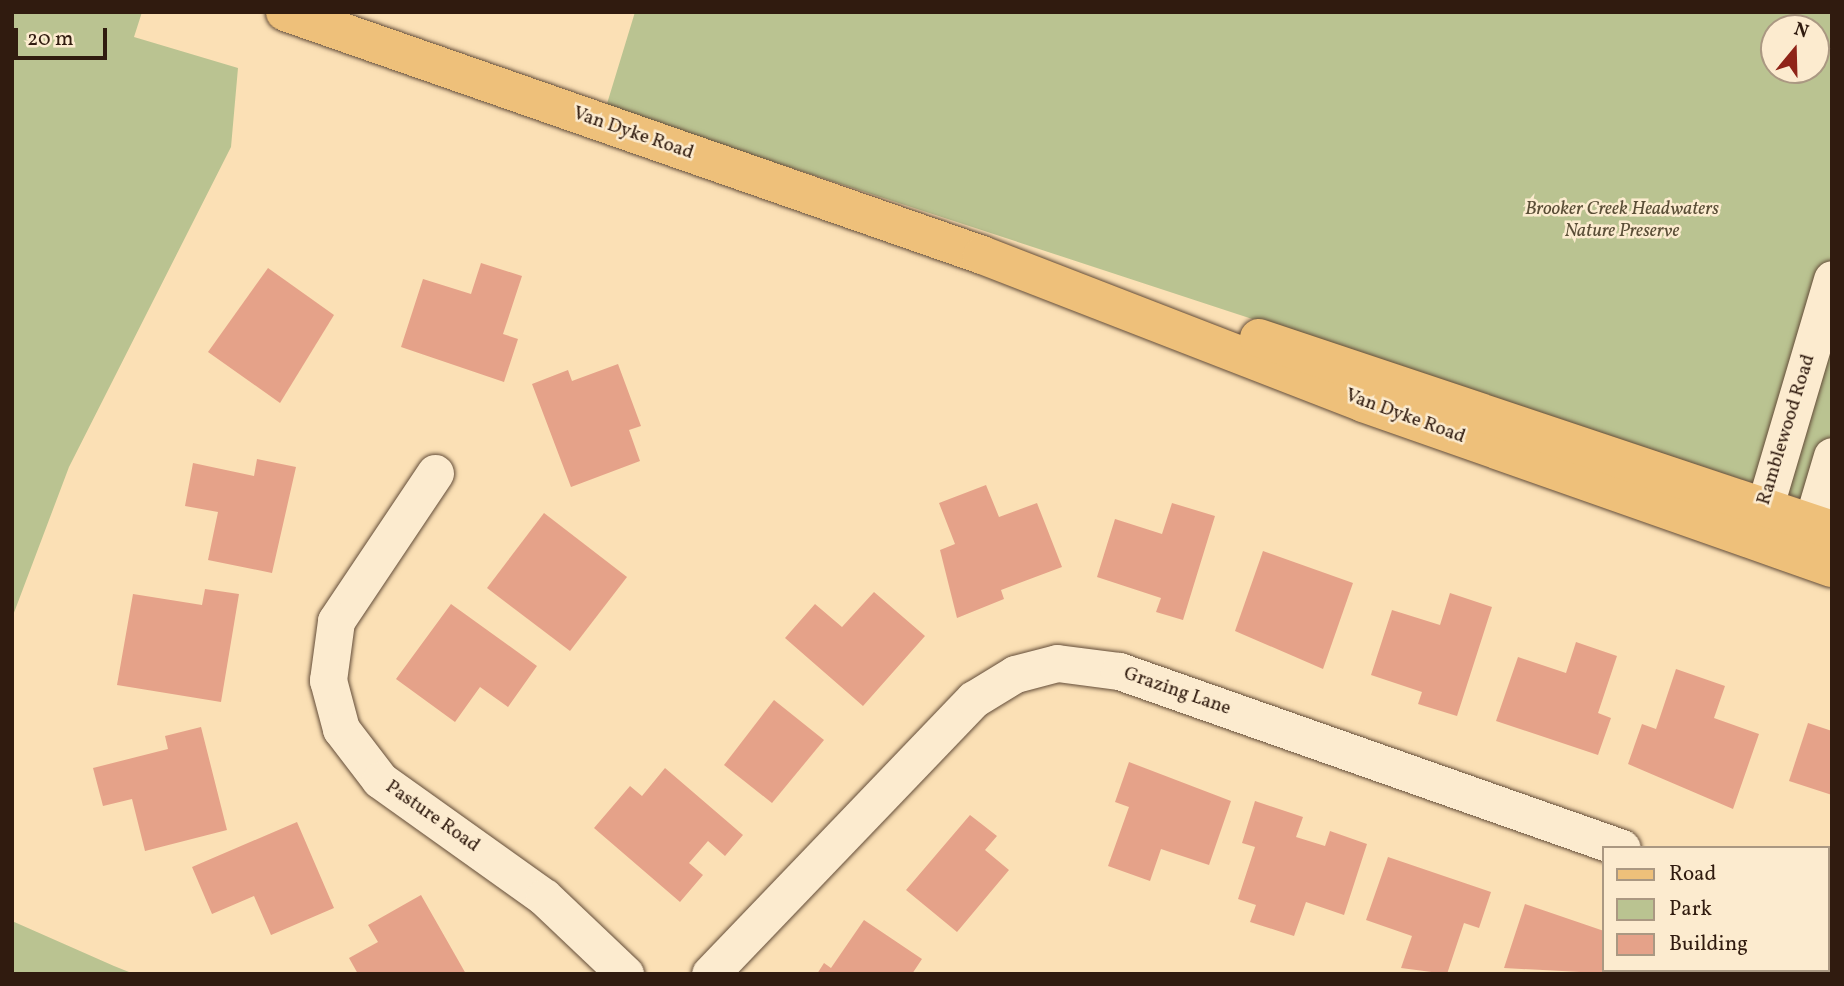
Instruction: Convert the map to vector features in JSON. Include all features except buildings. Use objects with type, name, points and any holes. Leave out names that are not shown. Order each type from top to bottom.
[{"type":"main road","name":"Van Dyke Road","points":[[285,12],[982,255],[1363,403],[1759,524],[1819,545]]},
{"type":"street","name":"Ramblewood Road","points":[[1759,524],[1832,279]]},
{"type":"street","points":[[1819,545],[1832,456]]},
{"type":"street","name":"Pasture Road","points":[[435,473],[336,621],[328,680],[341,729],[380,780],[544,897],[625,974]]},
{"type":"street","name":"Grazing Lane","points":[[710,974],[975,699],[1014,674],[1057,663],[1119,671],[1616,846]]},
{"type":"green space","points":[[12,12],[142,12],[134,37],[238,68],[231,147],[69,467],[12,618]]},
{"type":"green space","name":"Brooker Creek Headwaters Nature Preserve","points":[[635,12],[1832,12],[1832,509],[606,107]]},
{"type":"green space","points":[[12,921],[114,966],[134,974],[12,974]]}]
